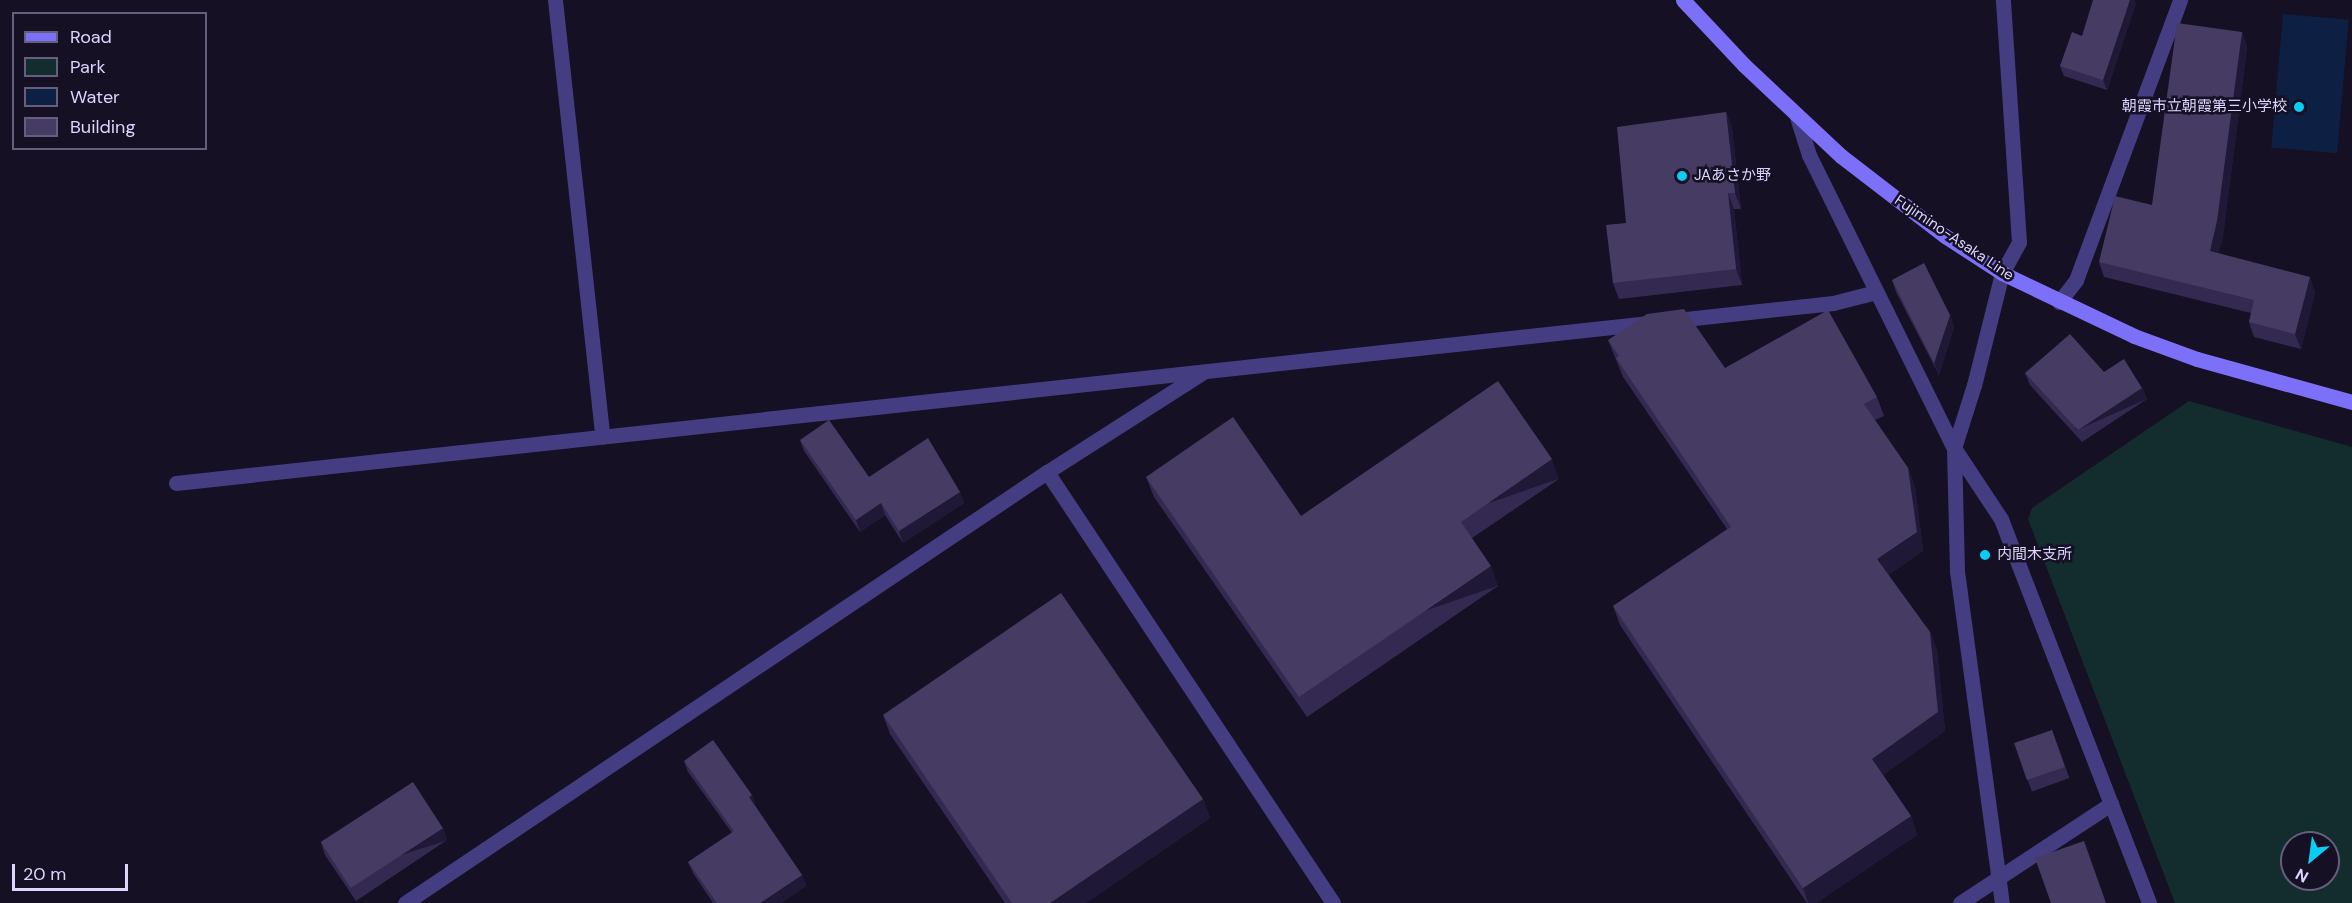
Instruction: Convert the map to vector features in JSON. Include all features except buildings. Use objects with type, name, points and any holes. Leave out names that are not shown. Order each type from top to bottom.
[{"type":"main road","name":"Fujimino-Asaka Line","points":[[1683,0],[1796,114],[1892,198],[2002,273],[2134,336],[2197,359],[2352,402]]},
{"type":"street","points":[[555,0],[602,436]]},
{"type":"street","points":[[2002,903],[1957,571],[1954,448],[1974,385],[2002,273],[2019,242],[2003,0]]},
{"type":"street","points":[[2059,302],[2076,280],[2180,0]]},
{"type":"street","points":[[1796,114],[1809,155],[1954,448],[2001,519],[2150,903]]},
{"type":"street","points":[[176,483],[1833,303],[1876,292]]},
{"type":"street","points":[[405,903],[1047,472],[1204,371]]},
{"type":"street","points":[[1047,472],[1333,903]]},
{"type":"street","points":[[1960,903],[2111,804]]},
{"type":"green space","points":[[2189,401],[2352,447],[2352,903],[2175,903],[2028,519],[2032,508]]},
{"type":"water","points":[[2283,14],[2349,20],[2337,153],[2271,147]]},
{"type":"place","name":"朝霞市立朝霞第三小学校","points":[[2299,107]]},
{"type":"place","name":"JAあさか野","points":[[1682,176]]},
{"type":"place","name":"内間木支所","points":[[1985,555]]}]
